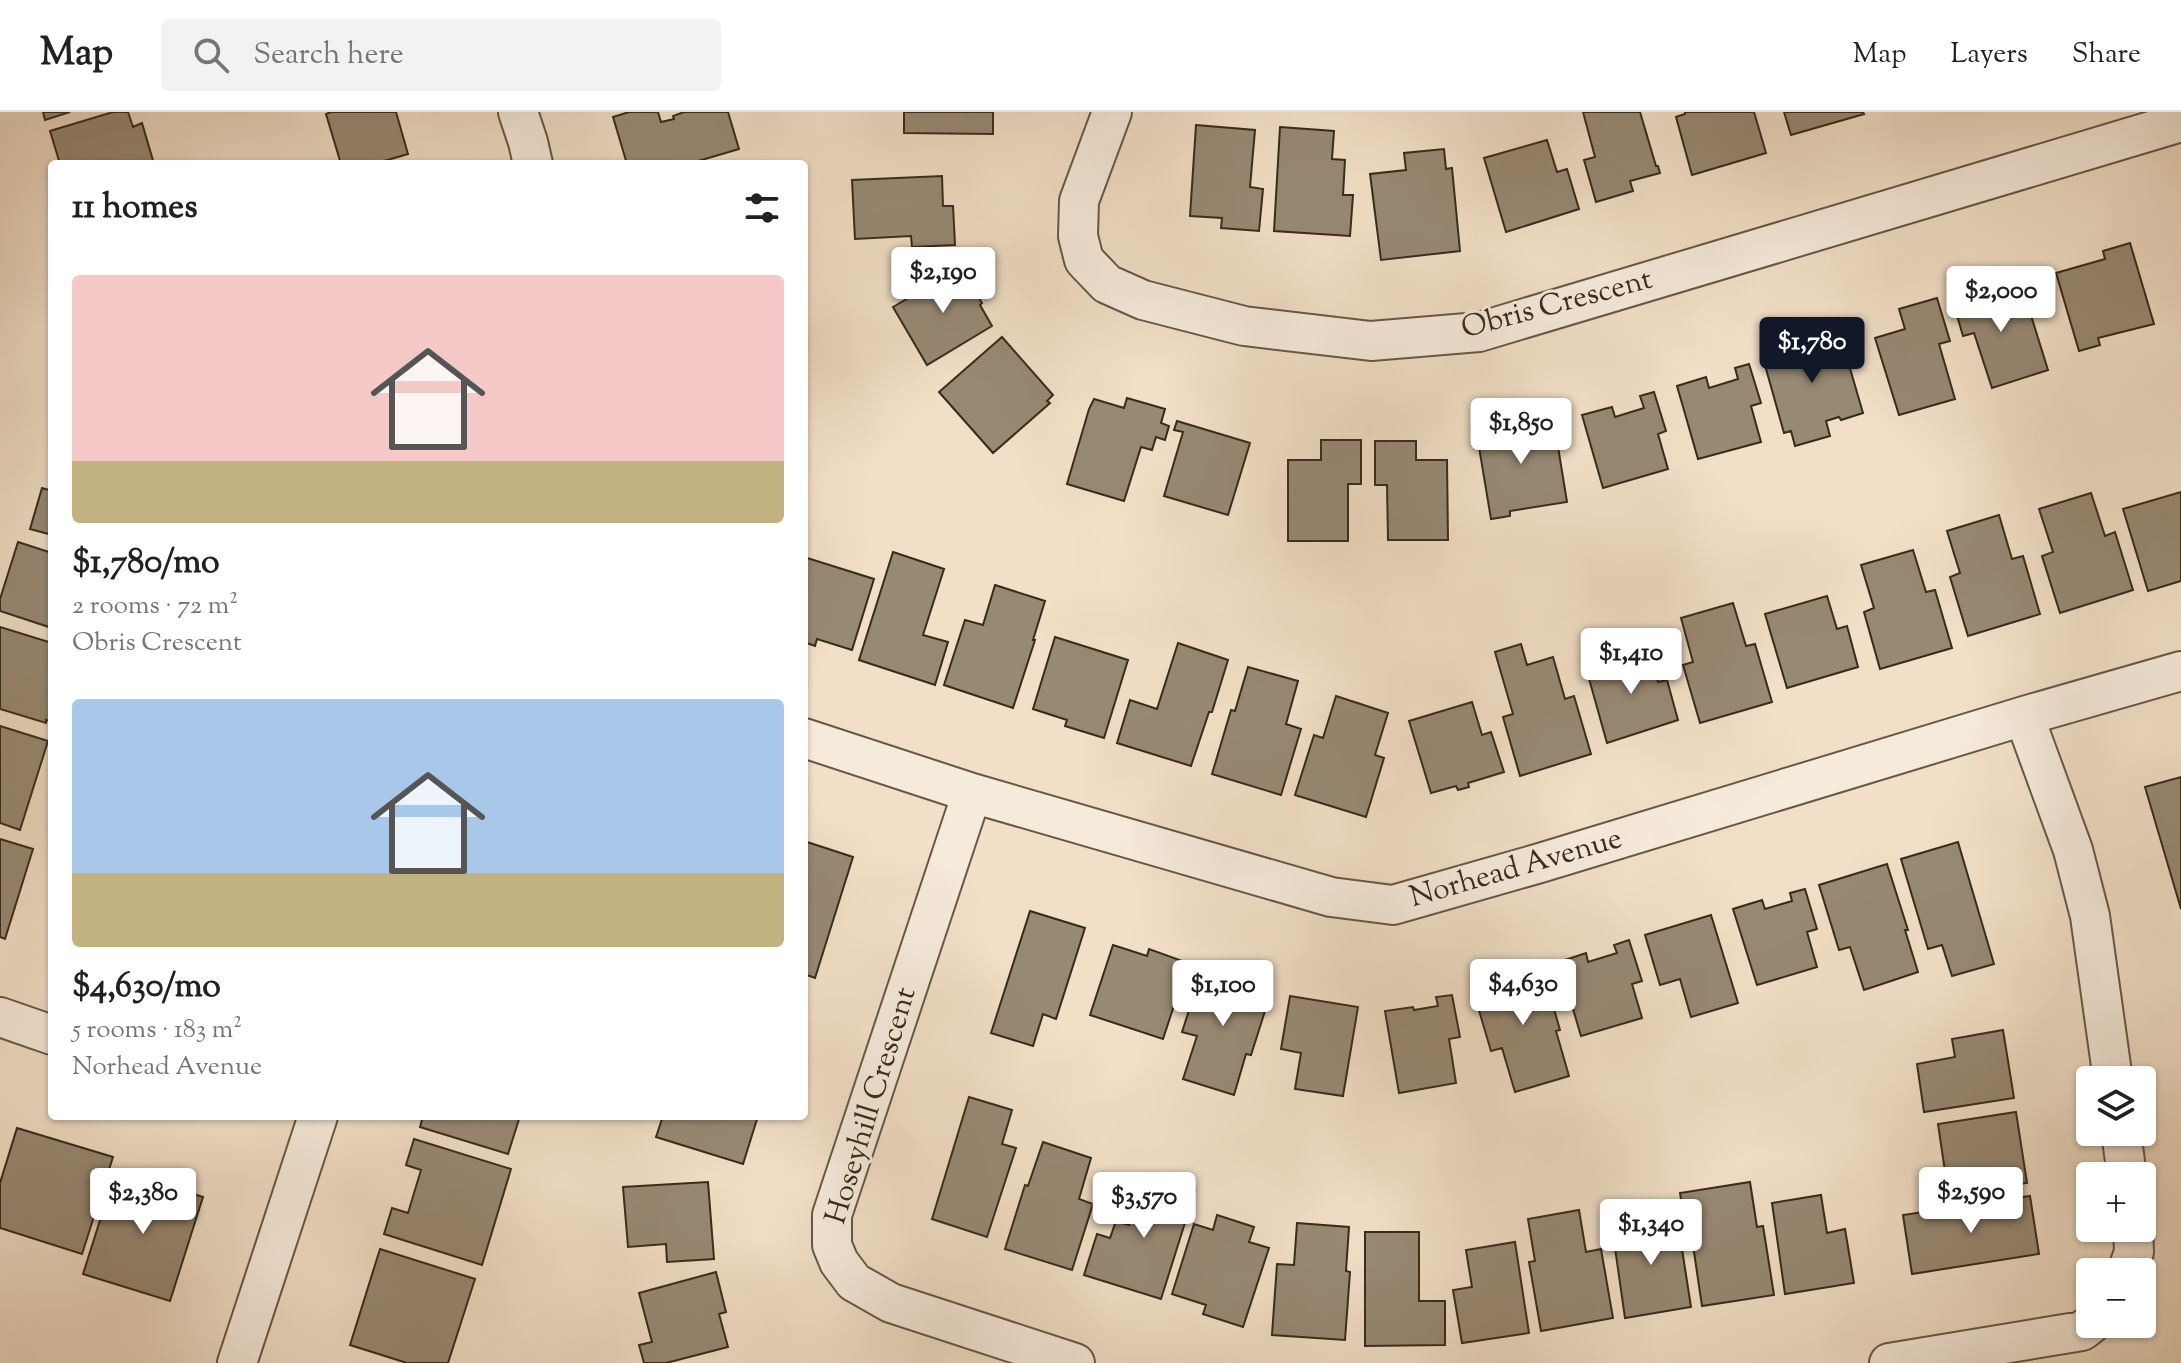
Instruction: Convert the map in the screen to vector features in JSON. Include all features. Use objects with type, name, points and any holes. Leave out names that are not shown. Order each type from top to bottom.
[{"type":"street","points":[[518,112],[532,160]]},
{"type":"street","name":"Obris Crescent","points":[[1112,112],[1079,201],[1078,236],[1084,260],[1107,284],[1143,300],[1244,326],[1371,341],[1479,332],[2181,122]]},
{"type":"street","name":"Norhead Avenue","points":[[808,739],[972,793],[1331,897],[1393,905],[2181,671]]},
{"type":"street","points":[[2024,716],[2073,850],[2090,916],[2111,1066]]},
{"type":"street","name":"Hoseyhill Crescent","points":[[972,793],[832,1215],[832,1245],[839,1262],[854,1282],[891,1303],[1075,1363]]},
{"type":"street","points":[[0,1017],[48,1034]]},
{"type":"street","points":[[237,1363],[311,1120]]},
{"type":"street","points":[[1889,1363],[2076,1332]]},
{"type":"building","points":[[43,112],[70,112],[45,120]]},
{"type":"building","points":[[113,112],[128,112],[133,127],[142,123],[153,160],[59,160],[50,131]]},
{"type":"building","points":[[396,112],[408,154],[388,160],[340,160],[326,114]]},
{"type":"building","points":[[629,112],[658,112],[661,122],[674,119],[673,116],[684,112],[728,112],[739,149],[702,160],[626,160],[613,117]]},
{"type":"building","points":[[904,112],[993,112],[993,134],[904,133]]},
{"type":"building","points":[[1583,112],[1640,112],[1660,173],[1630,181],[1633,191],[1596,202],[1584,160],[1595,157]]},
{"type":"building","points":[[1685,112],[1754,112],[1766,153],[1692,175],[1676,117]]},
{"type":"building","points":[[1784,112],[1863,112],[1864,114],[1791,135]]},
{"type":"building","points":[[1196,125],[1255,130],[1250,187],[1263,189],[1259,231],[1221,228],[1222,218],[1190,216]]},
{"type":"building","points":[[1280,127],[1334,131],[1332,159],[1345,160],[1343,195],[1353,195],[1350,236],[1274,231]]},
{"type":"building","points":[[1547,140],[1557,172],[1567,169],[1579,209],[1506,232],[1484,158]]},
{"type":"building","points":[[1444,149],[1446,169],[1452,168],[1460,251],[1381,260],[1370,174],[1406,170],[1404,153]]},
{"type":"building","points":[[942,176],[943,206],[953,206],[955,245],[912,247],[911,236],[855,239],[852,180]]},
{"type":"building","points":[[2130,243],[2154,324],[2098,338],[2100,345],[2079,351],[2056,273],[2105,259],[2103,251]]},
{"type":"building","points":[[957,261],[992,326],[927,365],[893,307],[942,278],[938,272]]},
{"type":"building","points":[[1989,283],[1995,302],[2024,293],[2048,370],[1992,388],[1974,333],[1963,336],[1951,295]]},
{"type":"building","points":[[1937,298],[1950,341],[1939,344],[1955,399],[1899,415],[1875,338],[1905,329],[1899,309]]},
{"type":"building","points":[[1835,330],[1837,336],[1840,334],[1863,413],[1826,421],[1830,436],[1795,446],[1791,431],[1784,433],[1761,351]]},
{"type":"building","points":[[1002,337],[1053,395],[1047,401],[1050,403],[993,453],[939,392]]},
{"type":"building","points":[[1749,364],[1761,403],[1751,406],[1761,442],[1698,459],[1677,386],[1706,377],[1709,388],[1738,379],[1735,368]]},
{"type":"building","points":[[1654,392],[1666,431],[1658,434],[1668,469],[1603,488],[1582,415],[1612,407],[1615,417],[1644,408],[1640,396]]},
{"type":"building","points":[[1127,398],[1165,409],[1161,423],[1169,426],[1165,440],[1156,437],[1152,450],[1141,447],[1124,501],[1067,484],[1094,399],[1124,408]]},
{"type":"building","points":[[1553,416],[1567,502],[1510,511],[1510,516],[1491,519],[1476,429]]},
{"type":"building","points":[[1177,421],[1250,443],[1228,515],[1164,496],[1183,432],[1174,430]]},
{"type":"building","points":[[1321,440],[1361,440],[1361,484],[1348,484],[1348,541],[1288,541],[1288,460],[1321,460]]},
{"type":"building","points":[[1375,441],[1416,441],[1416,460],[1447,460],[1448,540],[1388,540],[1387,485],[1375,485]]},
{"type":"building","points":[[42,488],[48,490],[48,534],[30,529]]},
{"type":"building","points":[[2181,492],[2181,581],[2148,591],[2123,509]]},
{"type":"building","points":[[2091,493],[2105,536],[2115,532],[2133,590],[2060,613],[2042,556],[2053,552],[2039,509]]},
{"type":"building","points":[[1999,515],[2012,559],[2023,556],[2040,614],[1968,636],[1950,577],[1960,573],[1947,531]]},
{"type":"building","points":[[18,542],[48,552],[48,627],[0,611],[0,599]]},
{"type":"building","points":[[1913,550],[1926,592],[1935,590],[1952,648],[1880,669],[1864,612],[1874,608],[1861,565]]},
{"type":"building","points":[[893,552],[944,569],[923,635],[948,642],[935,685],[859,660]]},
{"type":"building","points":[[808,558],[874,579],[852,650],[817,639],[815,646],[808,643]]},
{"type":"building","points":[[995,585],[1045,601],[1013,708],[944,685],[965,620],[983,625]]},
{"type":"building","points":[[1827,596],[1837,629],[1847,626],[1858,667],[1787,688],[1765,614]]},
{"type":"building","points":[[1733,603],[1746,646],[1755,644],[1772,702],[1700,723],[1683,665],[1693,662],[1681,618]]},
{"type":"building","points":[[0,627],[48,642],[48,721],[46,723],[0,709]]},
{"type":"building","points":[[1055,637],[1128,660],[1104,738],[1065,726],[1067,720],[1033,709]]},
{"type":"building","points":[[1178,643],[1228,660],[1191,766],[1117,743],[1130,700],[1157,709]]},
{"type":"building","points":[[1521,644],[1527,665],[1553,657],[1565,699],[1574,696],[1591,754],[1520,776],[1503,717],[1513,714],[1495,652]]},
{"type":"building","points":[[1649,650],[1658,682],[1667,680],[1678,720],[1607,743],[1586,668]]},
{"type":"building","points":[[1248,667],[1298,681],[1286,724],[1301,729],[1281,795],[1212,774],[1231,710],[1235,711]]},
{"type":"building","points":[[1336,696],[1388,713],[1375,755],[1384,758],[1366,817],[1295,795],[1314,735],[1323,738]]},
{"type":"building","points":[[1472,702],[1482,735],[1491,732],[1504,772],[1468,783],[1469,787],[1458,790],[1456,786],[1431,793],[1409,721]]},
{"type":"building","points":[[0,726],[48,741],[20,830],[0,823]]},
{"type":"building","points":[[2181,777],[2181,909],[2145,787]]},
{"type":"building","points":[[0,839],[33,849],[5,939],[0,937]]},
{"type":"building","points":[[808,842],[853,857],[815,978],[808,975]]},
{"type":"building","points":[[1958,842],[1994,964],[1952,976],[1942,945],[1928,949],[1901,859]]},
{"type":"building","points":[[1887,864],[1918,972],[1864,990],[1850,947],[1839,950],[1819,885]]},
{"type":"building","points":[[1805,889],[1817,929],[1807,932],[1817,967],[1757,985],[1733,909],[1762,900],[1765,909],[1792,901],[1790,893]]},
{"type":"building","points":[[1030,911],[1085,928],[1056,1019],[1043,1014],[1033,1046],[991,1033]]},
{"type":"building","points":[[1711,915],[1738,1003],[1691,1017],[1680,979],[1660,985],[1645,935]]},
{"type":"building","points":[[1629,940],[1642,981],[1632,984],[1642,1018],[1581,1036],[1559,962],[1586,953],[1588,962],[1617,953],[1614,945]]},
{"type":"building","points":[[1113,945],[1147,956],[1149,949],[1188,963],[1163,1039],[1090,1015]]},
{"type":"building","points":[[1203,967],[1272,989],[1251,1055],[1246,1054],[1234,1095],[1183,1079],[1197,1036],[1182,1032]]},
{"type":"building","points":[[1542,967],[1569,1076],[1515,1092],[1502,1048],[1491,1051],[1472,987]]},
{"type":"building","points":[[1452,995],[1460,1037],[1449,1039],[1456,1083],[1399,1093],[1385,1011],[1438,1006],[1436,997]]},
{"type":"building","points":[[1290,996],[1358,1007],[1343,1096],[1295,1089],[1301,1053],[1281,1049]]},
{"type":"building","points":[[2003,1030],[2014,1098],[1924,1112],[1917,1064],[1955,1057],[1952,1039]]},
{"type":"building","points":[[969,1097],[1012,1110],[1002,1144],[1016,1148],[987,1237],[932,1219]]},
{"type":"building","points":[[2016,1112],[2027,1183],[1984,1189],[1983,1180],[1947,1185],[1938,1124]]},
{"type":"building","points":[[422,1120],[519,1120],[508,1154],[420,1127]]},
{"type":"building","points":[[662,1120],[757,1120],[743,1164],[656,1137]]},
{"type":"building","points":[[17,1128],[113,1157],[82,1254],[0,1228],[0,1183]]},
{"type":"building","points":[[414,1139],[511,1169],[482,1265],[384,1234],[392,1208],[408,1213],[421,1170],[406,1165]]},
{"type":"building","points":[[1043,1142],[1091,1158],[1079,1199],[1093,1204],[1072,1270],[1005,1249],[1025,1185],[1028,1186]]},
{"type":"building","points":[[116,1170],[203,1197],[170,1301],[83,1274]]},
{"type":"building","points":[[1145,1175],[1195,1191],[1161,1299],[1084,1275],[1097,1234],[1110,1238],[1116,1221],[1129,1225]]},
{"type":"building","points":[[708,1182],[714,1259],[667,1262],[666,1244],[628,1247],[623,1187]]},
{"type":"building","points":[[1750,1182],[1757,1227],[1763,1226],[1774,1295],[1702,1306],[1690,1225],[1685,1225],[1680,1193]]},
{"type":"building","points":[[1821,1195],[1827,1233],[1845,1229],[1854,1283],[1785,1294],[1772,1203]]},
{"type":"building","points":[[2030,1196],[2039,1254],[1912,1274],[1903,1215]]},
{"type":"building","points":[[1579,1210],[1586,1252],[1601,1249],[1613,1318],[1541,1331],[1529,1262],[1535,1261],[1528,1219]]},
{"type":"building","points":[[1217,1215],[1254,1227],[1249,1242],[1269,1248],[1243,1327],[1203,1314],[1206,1305],[1172,1294],[1194,1224],[1213,1230]]},
{"type":"building","points":[[1677,1217],[1691,1307],[1625,1318],[1612,1227]]},
{"type":"building","points":[[1297,1223],[1349,1227],[1346,1271],[1350,1272],[1345,1340],[1272,1335],[1277,1264],[1294,1265]]},
{"type":"building","points":[[1365,1232],[1419,1232],[1419,1301],[1445,1301],[1445,1345],[1365,1346]]},
{"type":"building","points":[[1515,1242],[1529,1333],[1462,1343],[1453,1290],[1472,1287],[1466,1250]]},
{"type":"building","points":[[380,1249],[475,1279],[448,1363],[407,1363],[350,1345]]},
{"type":"building","points":[[716,1272],[726,1312],[719,1314],[728,1347],[666,1363],[644,1363],[639,1345],[652,1342],[639,1293]]}]
